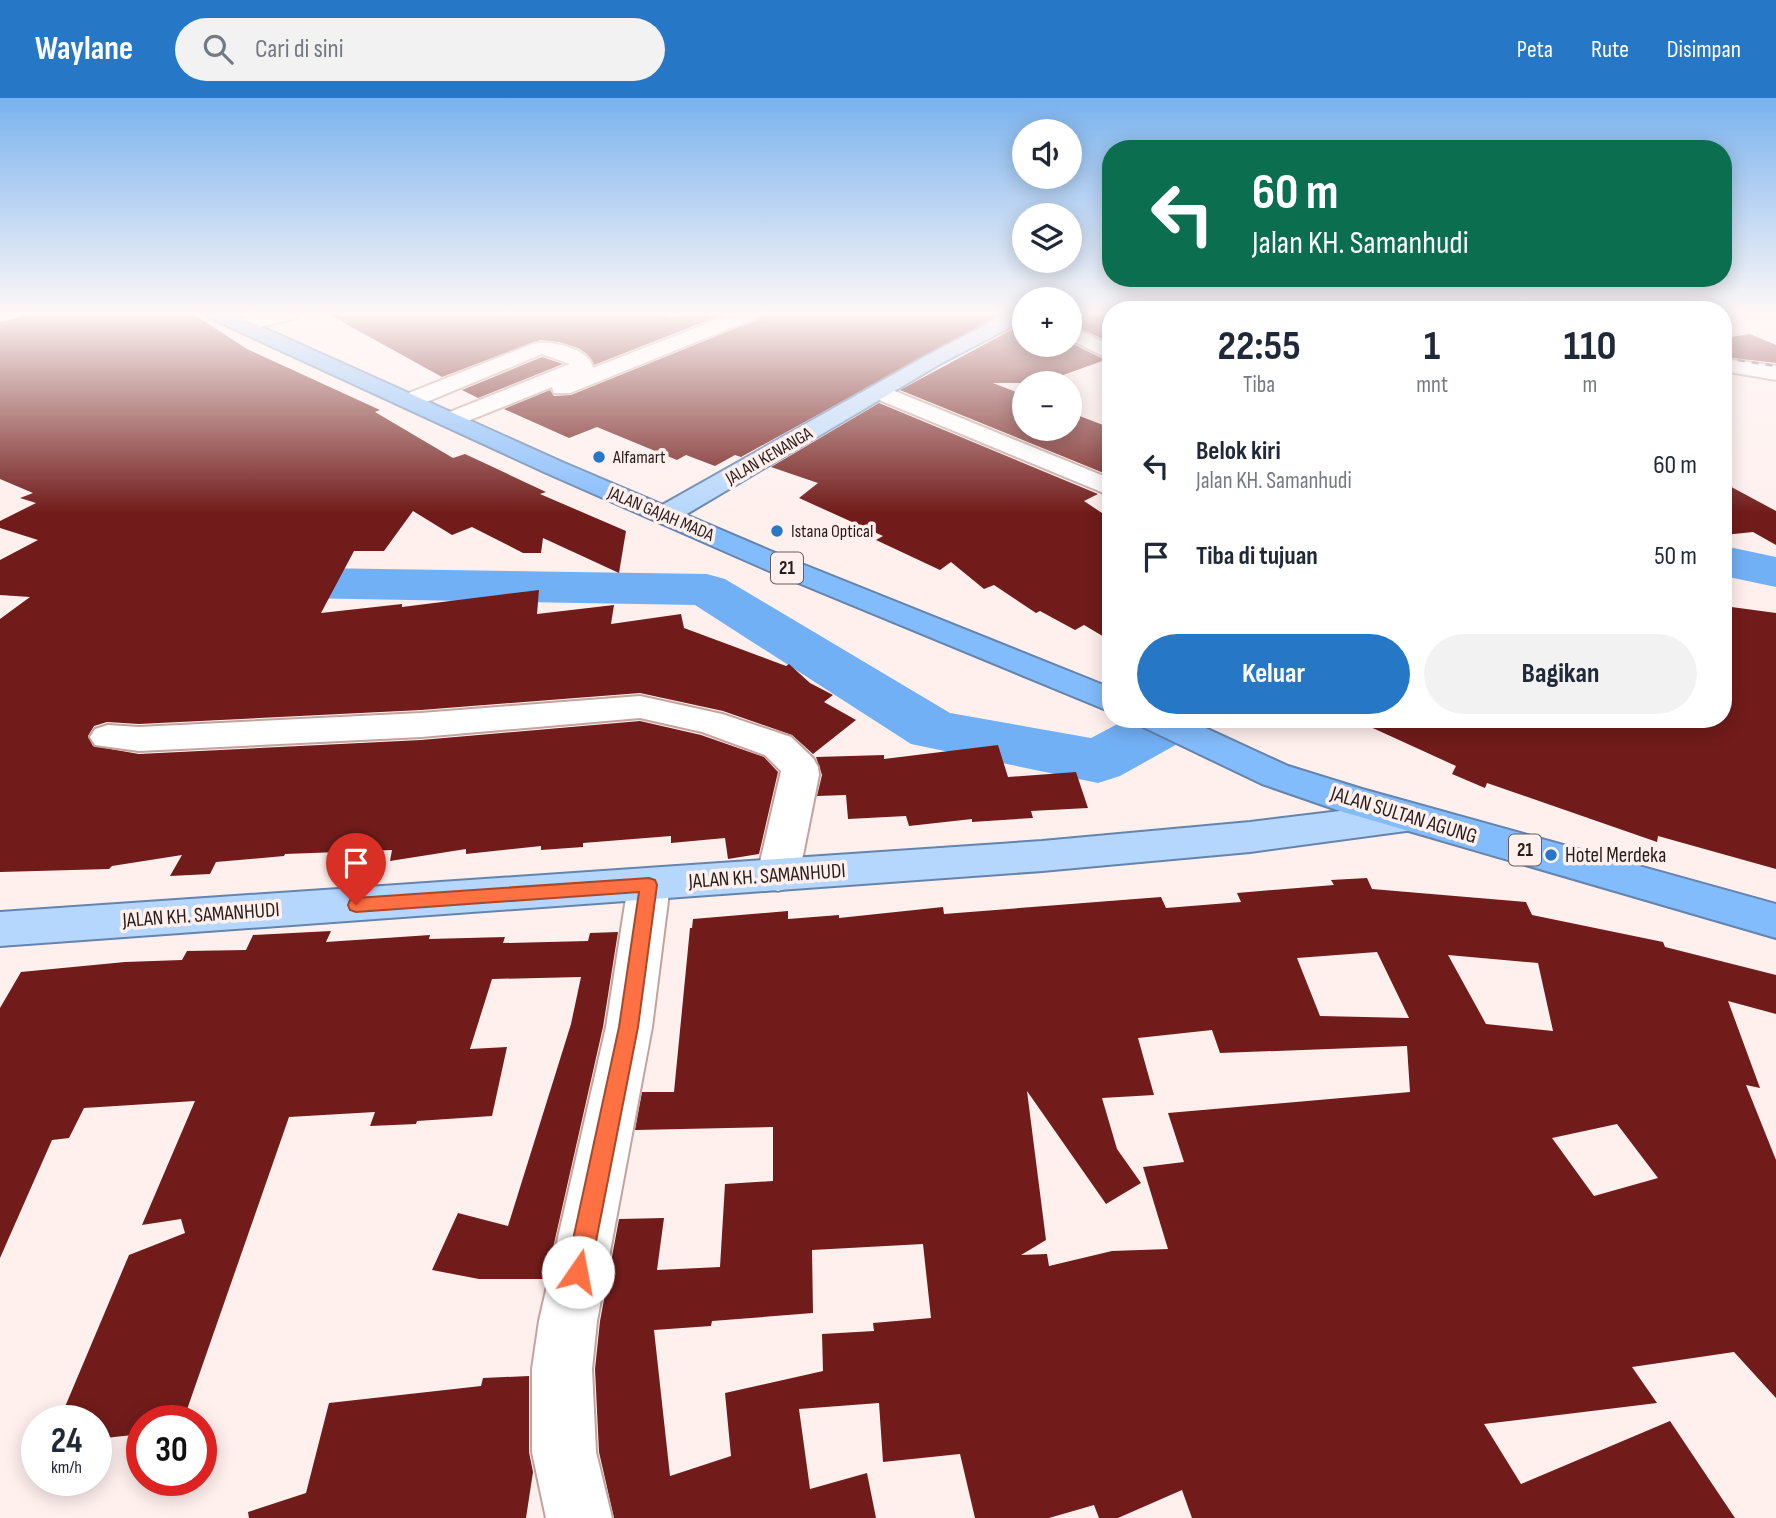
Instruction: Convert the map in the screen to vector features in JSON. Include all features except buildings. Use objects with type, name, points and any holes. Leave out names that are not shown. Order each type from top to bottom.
[{"type":"highway","name":"JALAN GAJAH MADA","points":[[363,380],[552,467],[1102,697]]},
{"type":"highway","name":"JALAN SULTAN AGUNG","points":[[1174,728],[1275,775],[1406,817],[1776,920]]},
{"type":"main road","name":"JALAN KENANGA","points":[[664,515],[901,380]]},
{"type":"main road","name":"JALAN KH. SAMANHUDI","points":[[0,929],[649,885],[1236,839],[1406,817]]},
{"type":"street","points":[[409,401],[460,380]]},
{"type":"street","points":[[458,423],[552,380]]},
{"type":"street","points":[[458,423],[569,380]]},
{"type":"street","points":[[880,392],[1102,484]]},
{"type":"street","points":[[107,737],[139,739],[421,725],[640,707],[710,722],[778,747],[800,767],[778,875]]},
{"type":"street","points":[[579,1518],[564,1452],[562,1370],[568,1321],[629,1027],[649,885]]},
{"type":"waterway","points":[[1732,563],[1776,572]]},
{"type":"waterway","points":[[247,582],[707,590],[933,730],[1098,761],[1159,728]]},
{"type":"place","name":"Alfamart","points":[[599,457]]},
{"type":"place","name":"Istana Optical","points":[[777,531]]},
{"type":"place","name":"Hotel Merdeka","points":[[1551,855]]},
{"type":"route","points":[[356,905],[649,885],[629,1027],[578,1272]]}]
